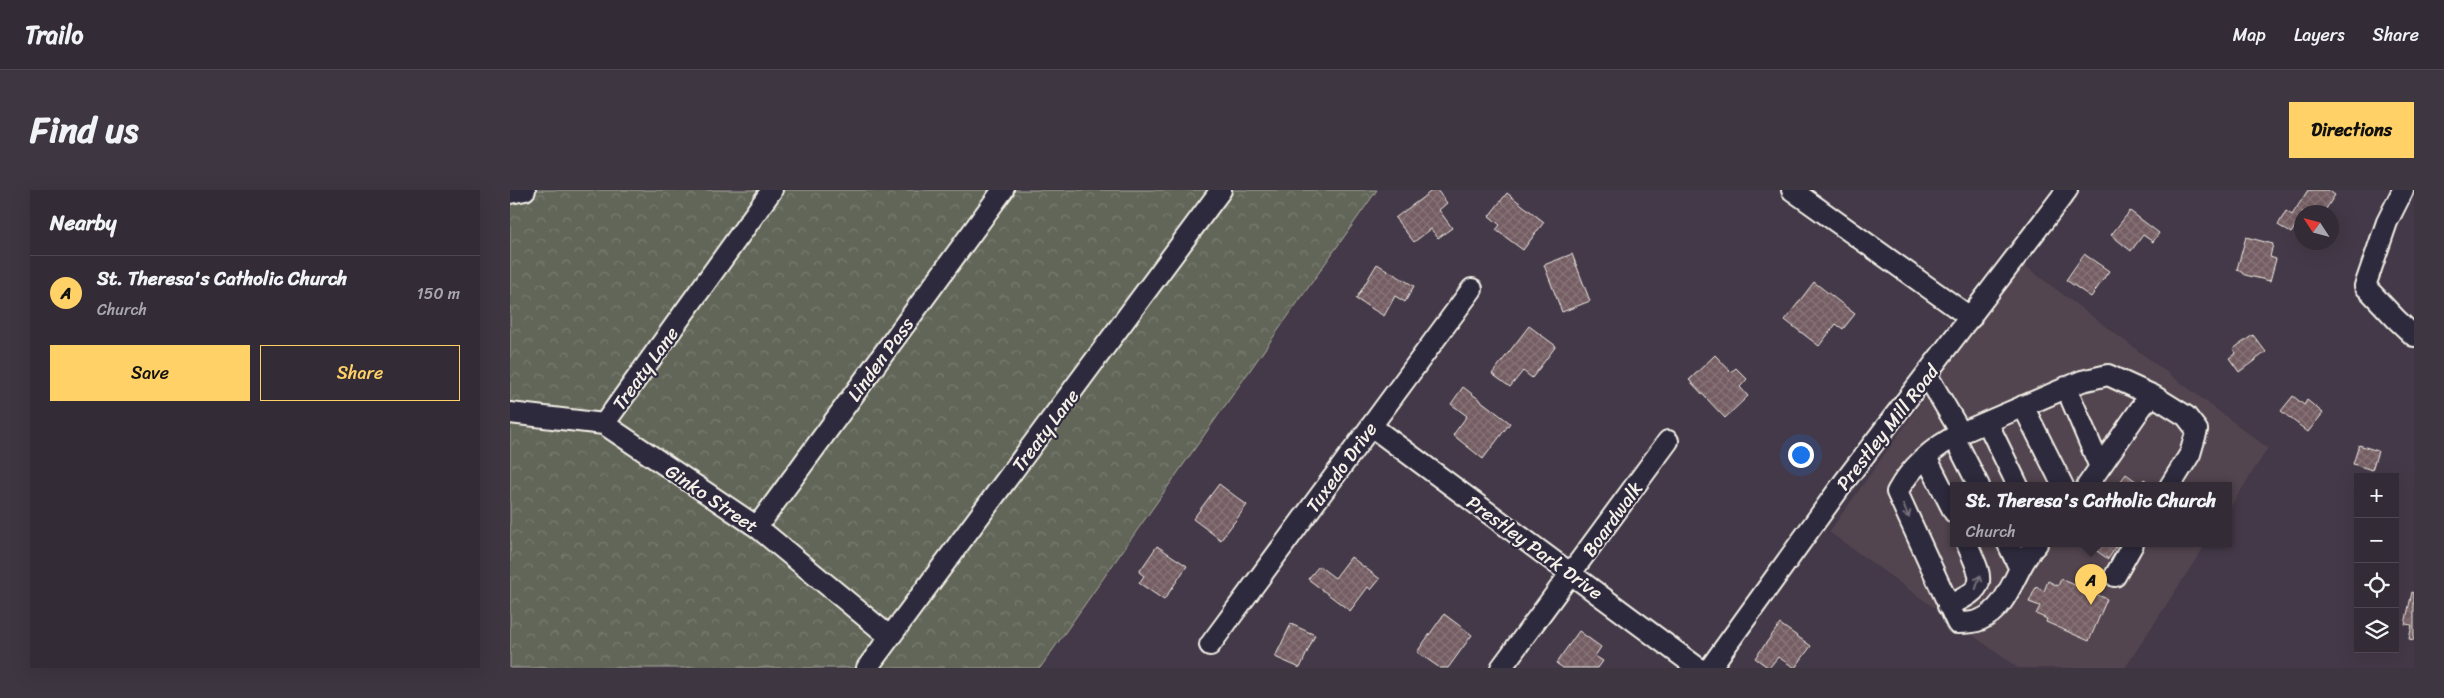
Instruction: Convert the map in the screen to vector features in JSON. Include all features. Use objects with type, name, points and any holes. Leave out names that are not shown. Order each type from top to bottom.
[{"type":"street","points":[[510,193],[525,190]]},
{"type":"street","name":"Treaty Lane","points":[[604,424],[772,190]]},
{"type":"street","name":"Linden Pass","points":[[757,528],[1003,190]]},
{"type":"street","name":"Treaty Lane","points":[[867,668],[1221,190]]},
{"type":"street","points":[[1792,190],[1971,318]]},
{"type":"street","name":"Prestley Mill Road","points":[[1710,668],[1844,482],[2067,190]]},
{"type":"street","points":[[2403,190],[2387,222],[2365,286],[2396,320],[2414,336]]},
{"type":"street","name":"Tuxedo Drive","points":[[1210,645],[1472,290]]},
{"type":"street","points":[[1927,375],[1958,435],[1977,482]]},
{"type":"street","points":[[2034,547],[2028,552],[1996,610],[1978,621],[1957,623],[1898,492],[1906,475],[1942,443],[1958,435],[2066,387],[2108,375],[2154,396],[2186,416],[2197,430],[2190,454],[2172,482]]},
{"type":"street","points":[[2066,387],[2100,467]]},
{"type":"street","points":[[2090,482],[2143,405],[2154,396]]},
{"type":"street","points":[[2023,406],[2061,482]]},
{"type":"street","name":"Ginko Street","points":[[510,413],[604,424],[757,528],[890,637]]},
{"type":"street","points":[[1987,422],[2016,482]]},
{"type":"street","name":"Prestley Park Drive","points":[[1371,426],[1698,668]]},
{"type":"street","name":"Boardwalk","points":[[1501,668],[1668,441]]},
{"type":"street","points":[[1926,457],[1950,504]]},
{"type":"street","points":[[1948,606],[1973,594],[1979,582],[1981,574],[1969,547]]},
{"type":"street","points":[[2009,547],[2020,569]]},
{"type":"street","points":[[2115,576],[2131,547]]},
{"type":"shaded area","points":[[2021,263],[2268,448],[2232,504],[2232,482],[1950,482],[1950,547],[2204,547],[2125,668],[2018,668],[1829,532]]},
{"type":"green space","points":[[510,190],[1377,190],[1040,668],[510,668]]},
{"type":"building","points":[[1433,190],[1437,190],[1447,203],[1439,210],[1452,228],[1438,238],[1431,229],[1414,242],[1395,218]]},
{"type":"building","points":[[2308,190],[2328,190],[2335,195],[2329,205],[2298,205]]},
{"type":"building","points":[[1507,193],[1544,222],[1523,250],[1496,230],[1500,225],[1489,216]]},
{"type":"building","points":[[2130,211],[2159,233],[2153,242],[2143,235],[2131,251],[2111,235]]},
{"type":"building","points":[[2286,211],[2292,215],[2294,212],[2294,228],[2291,233],[2278,225]]},
{"type":"building","points":[[2246,237],[2273,244],[2270,257],[2276,259],[2270,281],[2245,275],[2237,269]]},
{"type":"building","points":[[1572,254],[1590,301],[1562,312],[1544,265]]},
{"type":"building","points":[[2084,254],[2109,271],[2091,297],[2066,280]]},
{"type":"building","points":[[1377,264],[1414,286],[1405,302],[1395,296],[1384,316],[1356,299]]},
{"type":"building","points":[[1814,282],[1855,314],[1843,329],[1836,324],[1819,346],[1785,320]]},
{"type":"building","points":[[1529,326],[1556,346],[1532,378],[1523,371],[1510,387],[1492,374]]},
{"type":"building","points":[[2253,335],[2266,352],[2239,372],[2229,358],[2236,353],[2233,349]]},
{"type":"building","points":[[1715,355],[1731,372],[1736,368],[1747,379],[1740,387],[1748,396],[1725,418],[1689,380]]},
{"type":"building","points":[[1463,387],[1510,423],[1483,459],[1453,435],[1467,416],[1451,404]]},
{"type":"building","points":[[2293,396],[2304,405],[2307,400],[2323,413],[2308,432],[2281,411]]},
{"type":"building","points":[[2359,445],[2378,451],[2372,470],[2353,464]]},
{"type":"building","points":[[2126,474],[2137,482],[2120,482]]},
{"type":"building","points":[[1219,484],[1247,505],[1221,540],[1193,519]]},
{"type":"building","points":[[1157,546],[1187,566],[1164,600],[1139,583],[1144,576],[1139,572]]},
{"type":"building","points":[[2091,547],[2116,547],[2108,559]]},
{"type":"building","points":[[1351,557],[1380,579],[1371,590],[1368,587],[1350,611],[1308,579],[1319,566],[1335,578]]},
{"type":"building","points":[[2061,579],[2107,599],[2089,641],[2046,622],[2047,619],[2036,614],[2040,606],[2029,602],[2036,587],[2044,591],[2048,581],[2058,586]]},
{"type":"building","points":[[2412,592],[2414,593],[2414,640],[2409,639],[2412,625],[2405,624]]},
{"type":"building","points":[[1444,614],[1472,635],[1448,668],[1440,668],[1417,652]]},
{"type":"building","points":[[1291,624],[1315,635],[1300,668],[1275,657]]},
{"type":"building","points":[[1780,624],[1811,646],[1795,668],[1778,657],[1769,668],[1755,658]]},
{"type":"building","points":[[1579,631],[1601,647],[1595,656],[1603,661],[1598,668],[1563,668],[1556,663]]},
{"type":"place","name":"St. Theresa's Catholic Church","points":[[2091,605]]}]
